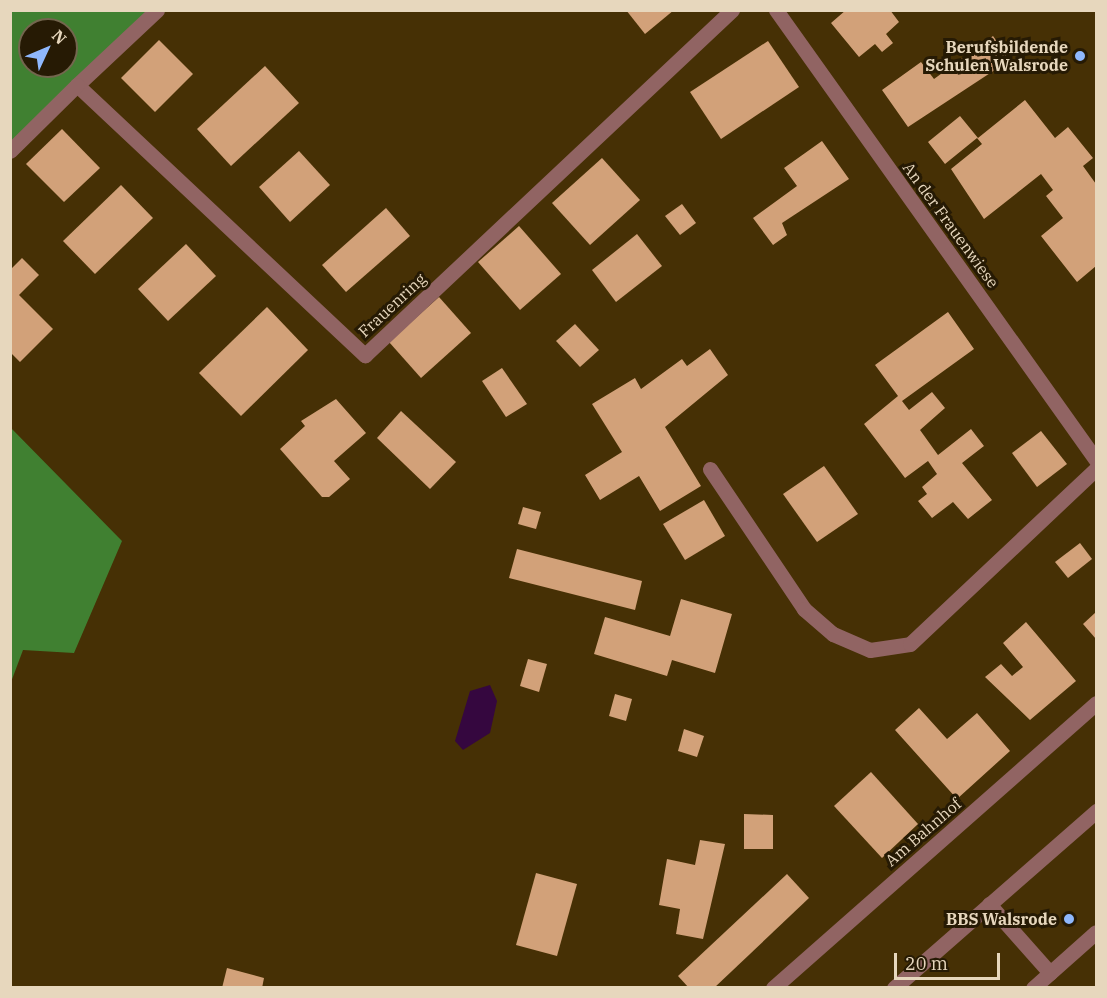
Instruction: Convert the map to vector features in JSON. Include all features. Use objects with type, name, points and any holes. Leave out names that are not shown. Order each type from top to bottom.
[{"type":"street","points":[[10,152],[157,10]]},
{"type":"street","name":"Frauenring","points":[[77,86],[365,356],[732,10]]},
{"type":"street","name":"An der Frauenwiese","points":[[776,10],[1096,460]]},
{"type":"street","points":[[710,469],[804,609],[833,634],[870,650],[910,644],[1096,469]]},
{"type":"street","name":"Am Bahnhof","points":[[773,987],[1096,703]]},
{"type":"street","points":[[894,987],[1096,810]]},
{"type":"street","points":[[989,904],[1050,973]]},
{"type":"street","points":[[1033,987],[1096,932]]},
{"type":"green space","points":[[11,11],[166,11],[11,154]]},
{"type":"green space","points":[[11,428],[122,541],[74,653],[23,650],[11,682]]},
{"type":"shaded area","points":[[490,685],[497,701],[490,733],[463,750],[455,741],[470,691]]},
{"type":"building","points":[[626,10],[674,10],[645,34]]},
{"type":"building","points":[[846,10],[890,10],[899,22],[886,34],[893,43],[882,52],[875,44],[859,57],[831,23]]},
{"type":"building","points":[[993,36],[1010,60],[908,127],[882,90],[921,62],[934,79]]},
{"type":"building","points":[[159,40],[193,74],[155,112],[121,78]]},
{"type":"building","points":[[768,41],[799,87],[721,139],[690,92]]},
{"type":"building","points":[[265,66],[299,103],[231,166],[197,129]]},
{"type":"building","points":[[1025,100],[1055,138],[1068,127],[1093,158],[1083,166],[1096,184],[1096,266],[1077,282],[1041,236],[1063,218],[1046,196],[1053,190],[1041,174],[984,219],[951,169],[982,144],[977,138],[945,164],[928,142],[960,116],[978,138]]},
{"type":"building","points":[[62,129],[100,168],[64,202],[26,164]]},
{"type":"building","points":[[822,141],[849,179],[782,223],[787,235],[773,245],[753,218],[797,186],[784,168]]},
{"type":"building","points":[[299,151],[330,185],[290,222],[259,187]]},
{"type":"building","points":[[602,158],[640,200],[590,245],[552,203]]},
{"type":"building","points":[[121,185],[153,218],[95,274],[63,241]]},
{"type":"building","points":[[682,204],[696,223],[680,235],[665,216]]},
{"type":"building","points":[[386,208],[410,236],[346,292],[322,265]]},
{"type":"building","points":[[519,226],[561,274],[520,310],[478,262]]},
{"type":"building","points":[[637,234],[662,266],[616,302],[592,270]]},
{"type":"building","points":[[186,244],[216,276],[168,321],[138,289]]},
{"type":"building","points":[[22,258],[39,275],[19,295],[53,329],[20,362],[10,352],[10,270]]},
{"type":"building","points":[[439,297],[471,333],[421,378],[389,342]]},
{"type":"building","points":[[267,307],[308,350],[241,416],[199,373]]},
{"type":"building","points":[[948,312],[974,349],[902,401],[909,410],[932,392],[945,408],[920,430],[938,455],[971,429],[984,446],[962,463],[992,500],[968,519],[953,502],[932,518],[918,501],[927,494],[922,487],[937,474],[928,461],[905,478],[864,424],[898,396],[875,365]]},
{"type":"building","points":[[575,324],[599,350],[580,367],[556,341]]},
{"type":"building","points":[[710,349],[728,375],[665,427],[701,486],[660,511],[639,476],[600,500],[585,475],[622,452],[592,404],[635,378],[641,389],[682,359],[687,366]]},
{"type":"building","points":[[502,368],[527,404],[506,417],[482,381]]},
{"type":"building","points":[[336,399],[366,433],[334,461],[350,479],[329,497],[322,497],[280,449],[305,426],[301,421]]},
{"type":"building","points":[[401,411],[456,462],[430,489],[377,438]]},
{"type":"building","points":[[1041,431],[1067,464],[1037,487],[1012,453]]},
{"type":"building","points":[[824,466],[858,514],[817,542],[783,494]]},
{"type":"building","points":[[704,500],[725,536],[685,560],[663,524]]},
{"type":"building","points":[[523,507],[541,512],[536,529],[518,524]]},
{"type":"building","points":[[1080,543],[1092,559],[1068,578],[1055,562]]},
{"type":"building","points":[[517,549],[642,581],[635,610],[509,578]]},
{"type":"building","points":[[681,599],[732,614],[715,673],[672,660],[667,676],[594,654],[605,617],[670,636]]},
{"type":"building","points":[[1096,612],[1096,639],[1083,624]]},
{"type":"building","points":[[1026,622],[1076,681],[1030,720],[985,677],[1001,664],[1012,676],[1023,667],[1003,643]]},
{"type":"building","points":[[528,659],[547,664],[539,692],[520,686]]},
{"type":"building","points":[[615,694],[632,699],[626,721],[609,716]]},
{"type":"building","points":[[919,708],[947,739],[977,713],[1010,751],[957,799],[895,730]]},
{"type":"building","points":[[684,729],[704,736],[697,757],[678,751]]},
{"type":"building","points":[[871,772],[918,824],[882,858],[834,806]]},
{"type":"building","points":[[744,814],[773,815],[773,849],[744,849]]},
{"type":"building","points":[[700,840],[725,844],[703,939],[676,934],[680,909],[659,905],[667,859],[695,865]]},
{"type":"building","points":[[536,873],[577,884],[557,956],[516,945]]},
{"type":"building","points":[[787,874],[809,898],[714,988],[689,988],[678,976]]},
{"type":"building","points":[[227,968],[264,978],[262,988],[222,988]]},
{"type":"place","name":"Berufsbildende Schulen Walsrode","points":[[1080,56]]},
{"type":"place","name":"BBS Walsrode","points":[[1069,919]]}]
